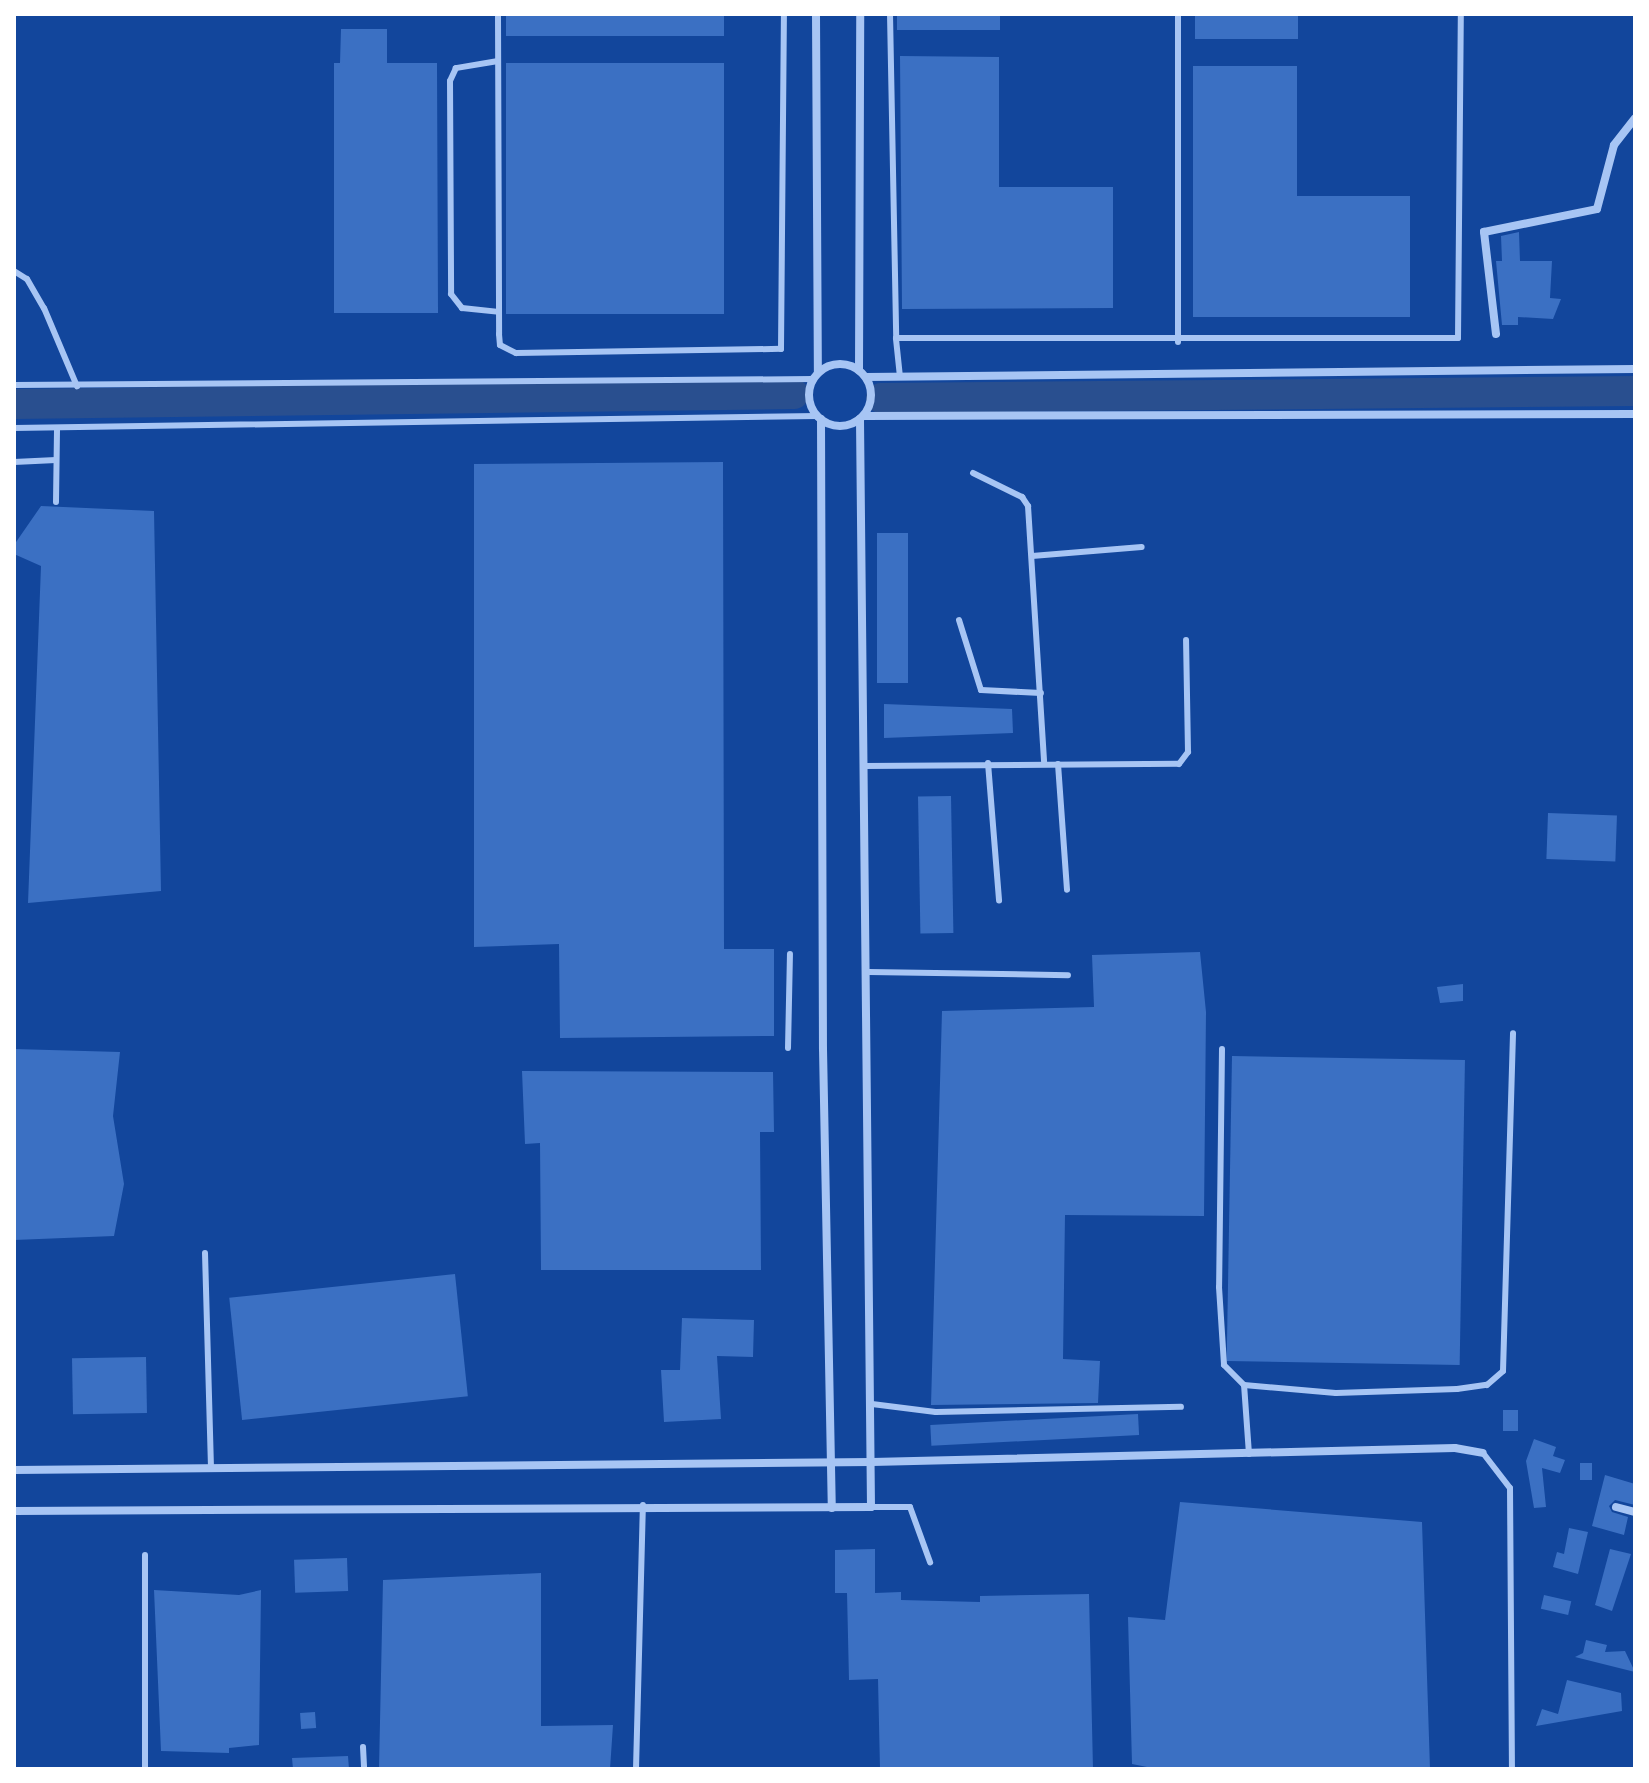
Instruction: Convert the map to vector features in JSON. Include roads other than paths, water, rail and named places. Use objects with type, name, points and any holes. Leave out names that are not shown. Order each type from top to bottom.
[{"type":"street","points":[[816,14],[816,376],[810,402],[819,418],[823,1049],[832,1508]]},
{"type":"street","points":[[14,1511],[643,1504],[871,1507],[869,972],[862,418],[871,401],[863,374],[860,14]]},
{"type":"street","points":[[1496,334],[1484,232],[1597,209],[1614,145],[1635,118]]},
{"type":"street","points":[[816,376],[834,364],[863,374],[900,377],[1635,369]]},
{"type":"street","points":[[819,418],[845,426],[862,418],[1635,414]]},
{"type":"street","points":[[14,1470],[872,1462],[1455,1448],[1483,1453]]},
{"type":"street","points":[[1616,1507],[1635,1512]]},
{"type":"lane","points":[[498,14],[500,345],[516,353],[781,349],[784,14]]},
{"type":"lane","points":[[890,14],[896,338],[900,377]]},
{"type":"lane","points":[[1178,14],[1178,342]]},
{"type":"lane","points":[[896,338],[1178,342],[1458,338],[1461,14]]},
{"type":"lane","points":[[498,61],[456,68],[450,81],[451,294],[462,308],[499,312]]},
{"type":"lane","points":[[14,271],[27,279],[44,308],[77,386]]},
{"type":"lane","points":[[14,385],[816,376]]},
{"type":"lane","points":[[14,428],[819,418]]},
{"type":"lane","points":[[56,502],[57,428]]},
{"type":"lane","points":[[14,462],[56,460]]},
{"type":"lane","points":[[973,473],[1022,497],[1028,506],[1044,762]]},
{"type":"lane","points":[[1032,556],[1142,547]]},
{"type":"lane","points":[[959,620],[981,690],[1041,693]]},
{"type":"lane","points":[[864,766],[1044,762],[1179,764],[1184,759],[1186,640]]},
{"type":"lane","points":[[988,763],[999,901]]},
{"type":"lane","points":[[1058,764],[1067,890]]},
{"type":"lane","points":[[788,1048],[790,954]]},
{"type":"lane","points":[[869,972],[1068,975]]},
{"type":"lane","points":[[1222,1049],[1219,1287],[1224,1365],[1244,1385],[1336,1393],[1457,1389],[1498,1380],[1503,1371],[1513,1033]]},
{"type":"lane","points":[[205,1253],[211,1468]]},
{"type":"lane","points":[[1244,1385],[1249,1454]]},
{"type":"lane","points":[[872,1404],[936,1412],[1181,1407]]},
{"type":"lane","points":[[1483,1453],[1510,1488],[1512,1769]]},
{"type":"lane","points":[[636,1769],[643,1504]]},
{"type":"lane","points":[[871,1507],[910,1507],[930,1562]]},
{"type":"lane","points":[[145,1555],[145,1769]]},
{"type":"lane","points":[[363,1747],[364,1769]]},
{"type":"waterway","points":[[881,398],[1635,391]]},
{"type":"waterway","points":[[14,404],[794,394]]}]
